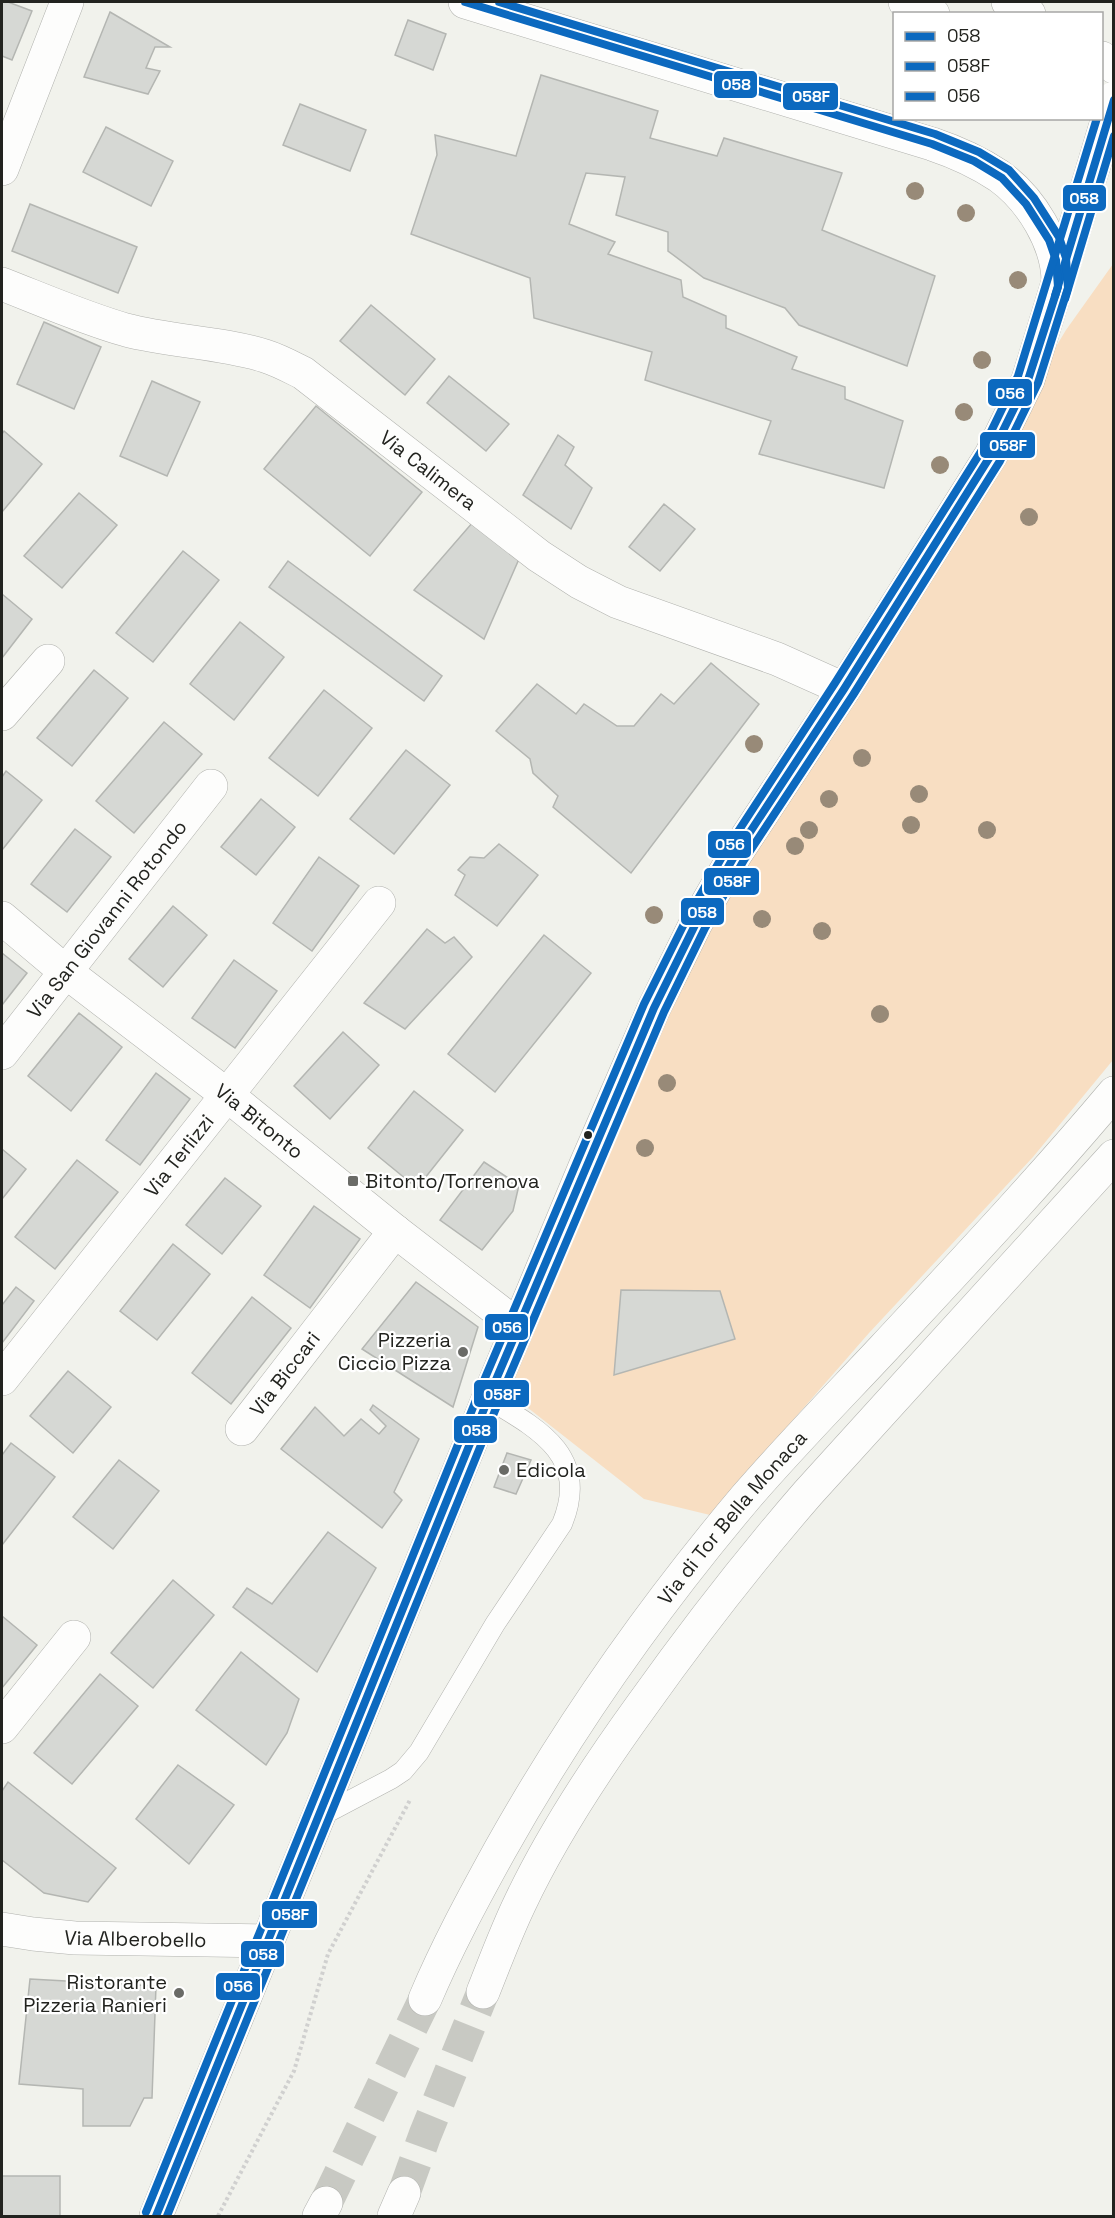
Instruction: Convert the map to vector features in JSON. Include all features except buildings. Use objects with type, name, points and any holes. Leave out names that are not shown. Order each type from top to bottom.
[{"type":"street","points":[[2,169],[67,2]]},
{"type":"street","points":[[465,2],[921,140],[974,161],[1002,178],[1038,221],[1049,240],[1056,260],[1058,287]]},
{"type":"street","points":[[905,2],[928,12]]},
{"type":"street","points":[[1008,2],[1026,12]]},
{"type":"street","points":[[156,2217],[518,1326],[639,1042],[683,949],[735,855],[991,455],[1028,380],[1058,287],[1113,98]]},
{"type":"street","name":"Via Calimera","points":[[2,284],[125,329],[168,339],[237,349],[269,357],[287,365],[310,379],[539,556],[585,586],[618,602],[769,656],[844,688]]},
{"type":"street","points":[[2,714],[48,661]]},
{"type":"street","name":"Via San Giovanni Rotondo","points":[[2,1053],[211,786]]},
{"type":"street","name":"Via Terlizzi","points":[[2,1379],[379,903]]},
{"type":"street","name":"Via Bitonto","points":[[2,918],[66,972],[227,1095],[395,1231],[518,1326]]},
{"type":"street","name":"Via di Tor Bella Monaca","points":[[425,1999],[463,1916],[531,1794],[633,1642],[748,1495],[1073,1142],[1113,1093]]},
{"type":"street","name":"Via di Tor Bella Monaca","points":[[483,1992],[521,1901],[580,1796],[617,1738],[706,1616],[808,1493],[1113,1156]]},
{"type":"street","name":"Via Biccari","points":[[242,1429],[395,1231]]},
{"type":"street","points":[[2,1727],[74,1637]]},
{"type":"street","name":"Via Alberobello","points":[[2,1929],[75,1938],[268,1941]]},
{"type":"lane","points":[[317,1818],[403,1771],[419,1752],[495,1624],[562,1524],[571,1499],[568,1473],[558,1451],[537,1430],[488,1399]]},
{"type":"path","points":[[218,2217],[294,2071],[328,1954],[419,1782],[403,1771]]},
{"type":"shaded area","points":[[1113,264],[1113,1060],[1033,1157],[869,1333],[710,1515],[644,1499],[495,1382],[639,1042],[1066,330]]},
{"type":"tunnel","points":[[404,2193],[483,1992]]},
{"type":"tunnel","points":[[326,2203],[425,1999]]},
{"type":"transit line","name":"058","points":[[156,2216],[495,1382],[654,1008],[696,923],[735,855],[844,689],[991,455],[1028,380],[1058,287],[1056,260],[1049,240],[1026,204],[1002,178],[974,161],[932,144],[465,2]]},
{"type":"transit line","name":"058F","points":[[167,2216],[505,1386],[664,1012],[705,928],[744,860],[853,695],[1000,461],[1038,383],[1068,288],[1066,258],[1059,237],[1034,198],[1009,170],[979,152],[935,134],[499,2]]},
{"type":"transit line","name":"058","points":[[1055,296],[1114,100]]},
{"type":"transit line","name":"056","points":[[146,2212],[485,1378],[644,1004],[687,918],[726,850],[982,450],[1018,376],[1096,120]]},
{"type":"transit line","name":"058F","points":[[1065,299],[1114,136]]},
{"type":"place","name":"Bitonto/Torrenova","points":[[353,1181]]},
{"type":"place","name":"Pizzeria Ciccio Pizza","points":[[463,1352]]},
{"type":"place","name":"Edicola","points":[[504,1470]]},
{"type":"place","name":"Ristorante Pizzeria Ranieri","points":[[179,1993]]}]
